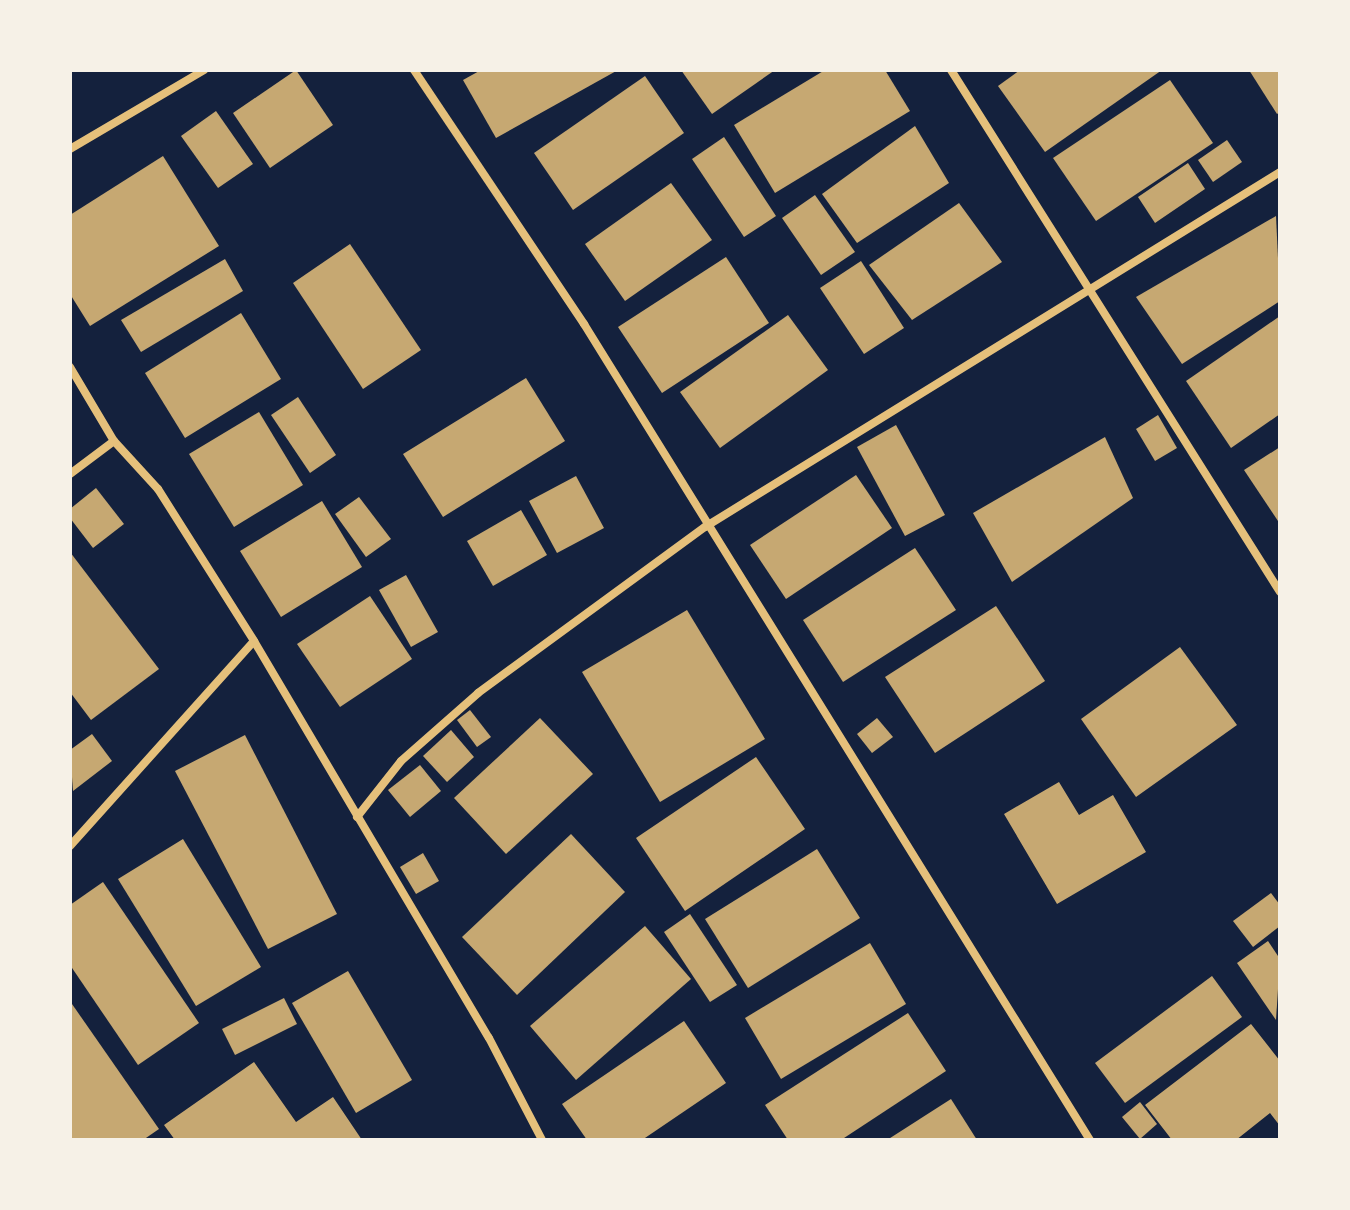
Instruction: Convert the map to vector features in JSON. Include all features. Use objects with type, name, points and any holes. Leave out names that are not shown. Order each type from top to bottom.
[{"type":"street","points":[[70,149],[204,70]]},
{"type":"street","points":[[414,70],[584,324],[705,527],[1090,1140]]},
{"type":"street","points":[[951,70],[1087,291],[1280,592]]},
{"type":"street","points":[[357,817],[401,761],[469,701],[705,527],[1280,172]]},
{"type":"street","points":[[70,367],[114,441],[158,489],[254,641],[489,1038],[542,1140]]},
{"type":"street","points":[[70,474],[114,441]]},
{"type":"street","points":[[70,846],[254,641]]},
{"type":"building","points":[[296,70],[333,125],[270,168],[233,113]]},
{"type":"building","points":[[481,70],[618,70],[496,138],[463,80]]},
{"type":"building","points":[[681,70],[775,70],[712,114]]},
{"type":"building","points":[[825,70],[885,70],[910,111],[775,193],[734,125]]},
{"type":"building","points":[[1020,70],[1162,70],[1045,152],[998,86]]},
{"type":"building","points":[[1249,70],[1280,70],[1280,112],[1277,114]]},
{"type":"building","points":[[645,76],[684,133],[573,210],[534,153]]},
{"type":"building","points":[[1170,80],[1213,143],[1096,221],[1053,158]]},
{"type":"building","points":[[216,111],[253,164],[218,188],[181,136]]},
{"type":"building","points":[[915,126],[949,183],[857,243],[822,194]]},
{"type":"building","points":[[724,137],[776,216],[744,237],[692,159]]},
{"type":"building","points":[[1227,140],[1242,162],[1213,182],[1198,160]]},
{"type":"building","points":[[163,156],[219,246],[90,326],[70,294],[70,215]]},
{"type":"building","points":[[1188,163],[1205,189],[1155,223],[1138,197]]},
{"type":"building","points":[[671,183],[712,240],[625,301],[585,244]]},
{"type":"building","points":[[815,195],[855,252],[821,275],[782,218]]},
{"type":"building","points":[[959,203],[1002,262],[912,320],[869,265]]},
{"type":"building","points":[[1276,216],[1280,301],[1182,364],[1136,297]]},
{"type":"building","points":[[350,244],[421,350],[363,389],[293,283]]},
{"type":"building","points":[[726,257],[769,323],[662,393],[618,327]]},
{"type":"building","points":[[225,259],[243,291],[141,352],[121,320]]},
{"type":"building","points":[[861,261],[904,328],[864,354],[820,288]]},
{"type":"building","points":[[241,313],[281,379],[185,438],[145,373]]},
{"type":"building","points":[[788,315],[828,370],[720,448],[680,392]]},
{"type":"building","points":[[1280,316],[1280,414],[1231,448],[1186,381]]},
{"type":"building","points":[[526,378],[565,441],[443,517],[403,454]]},
{"type":"building","points":[[298,397],[336,455],[310,473],[271,415]]},
{"type":"building","points":[[259,412],[303,485],[234,527],[189,454]]},
{"type":"building","points":[[1158,415],[1177,448],[1155,461],[1136,429]]},
{"type":"building","points":[[896,425],[945,515],[905,536],[857,447]]},
{"type":"building","points":[[1105,437],[1133,498],[1012,582],[973,513]]},
{"type":"building","points":[[1280,447],[1280,524],[1244,470]]},
{"type":"building","points":[[856,475],[892,528],[786,599],[750,545]]},
{"type":"building","points":[[576,476],[604,528],[557,553],[529,501]]},
{"type":"building","points":[[96,488],[124,524],[93,548],[70,518],[70,509]]},
{"type":"building","points":[[359,497],[391,539],[366,557],[335,514]]},
{"type":"building","points":[[322,501],[362,567],[281,617],[240,551]]},
{"type":"building","points":[[521,510],[547,555],[493,586],[467,541]]},
{"type":"building","points":[[915,548],[956,610],[843,682],[803,620]]},
{"type":"building","points":[[70,552],[159,669],[91,720],[70,692]]},
{"type":"building","points":[[406,575],[438,632],[411,647],[379,590]]},
{"type":"building","points":[[370,596],[412,659],[340,707],[297,644]]},
{"type":"building","points":[[996,606],[1045,681],[935,753],[885,677]]},
{"type":"building","points":[[687,610],[765,739],[660,802],[582,672]]},
{"type":"building","points":[[1180,647],[1237,725],[1136,797],[1081,719]]},
{"type":"building","points":[[470,710],[491,737],[477,747],[457,720]]},
{"type":"building","points":[[540,718],[593,774],[506,854],[454,798]]},
{"type":"building","points":[[877,718],[893,737],[872,753],[857,734]]},
{"type":"building","points":[[451,730],[474,757],[447,782],[423,756]]},
{"type":"building","points":[[92,734],[112,761],[73,791],[70,750]]},
{"type":"building","points":[[245,735],[337,914],[268,949],[175,771]]},
{"type":"building","points":[[756,757],[805,829],[685,911],[636,838]]},
{"type":"building","points":[[420,765],[441,791],[410,817],[388,790]]},
{"type":"building","points":[[1059,782],[1079,815],[1113,795],[1146,852],[1057,904],[1004,814]]},
{"type":"building","points":[[571,834],[625,892],[517,995],[462,937]]},
{"type":"building","points":[[183,839],[261,967],[196,1006],[118,879]]},
{"type":"building","points":[[817,849],[860,918],[748,988],[705,919]]},
{"type":"building","points":[[423,853],[439,881],[416,894],[400,867]]},
{"type":"building","points":[[103,882],[199,1023],[138,1065],[70,965],[70,905]]},
{"type":"building","points":[[1271,893],[1280,905],[1280,926],[1253,947],[1233,921]]},
{"type":"building","points":[[690,914],[737,985],[710,1002],[664,932]]},
{"type":"building","points":[[645,926],[691,979],[576,1080],[530,1026]]},
{"type":"building","points":[[1268,941],[1280,959],[1276,1020],[1237,963]]},
{"type":"building","points":[[870,943],[906,1004],[781,1079],[745,1018]]},
{"type":"building","points":[[348,971],[412,1080],[356,1113],[292,1003]]},
{"type":"building","points":[[1212,976],[1242,1017],[1125,1103],[1095,1063]]},
{"type":"building","points":[[284,998],[297,1024],[235,1055],[222,1029]]},
{"type":"building","points":[[72,1004],[159,1129],[143,1140],[70,1140]]},
{"type":"building","points":[[908,1013],[946,1071],[841,1140],[788,1140],[765,1105]]},
{"type":"building","points":[[684,1021],[726,1083],[642,1140],[587,1140],[562,1104]]},
{"type":"building","points":[[1251,1024],[1280,1061],[1280,1126],[1270,1113],[1236,1140],[1172,1140],[1145,1105]]},
{"type":"building","points":[[254,1062],[296,1122],[333,1097],[362,1140],[175,1140],[164,1125]]},
{"type":"building","points":[[951,1099],[977,1140],[887,1140]]},
{"type":"building","points":[[1140,1102],[1157,1124],[1140,1139],[1122,1117]]}]
